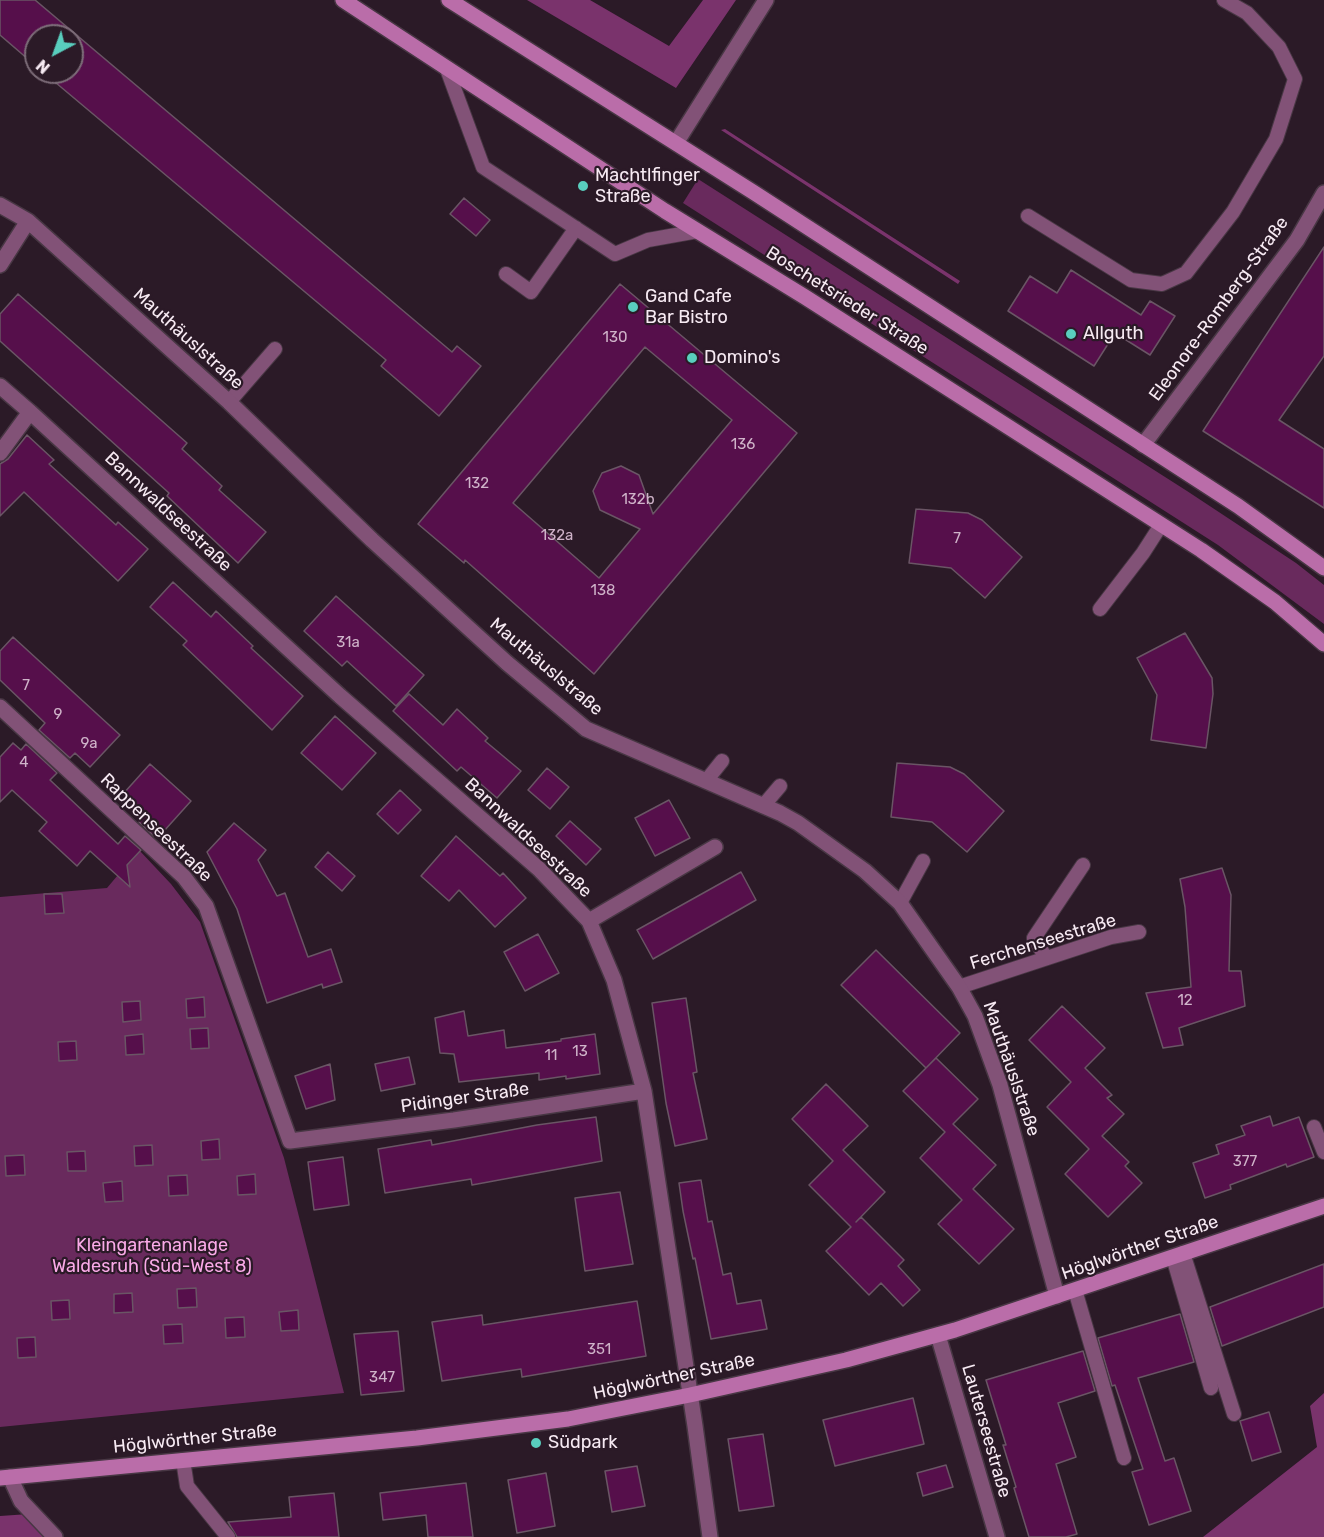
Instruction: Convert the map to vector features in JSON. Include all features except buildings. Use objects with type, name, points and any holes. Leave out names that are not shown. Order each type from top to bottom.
[{"type":"main road","name":"Boschetsrieder Straße","points":[[343,0],[698,231],[1161,525],[1275,602],[1324,644]]},
{"type":"main road","name":"Boschetsrieder Straße","points":[[449,0],[1238,506],[1324,567]]},
{"type":"main road","name":"Höglwörther Straße","points":[[5,1478],[417,1438],[568,1419],[690,1395],[846,1360],[938,1335],[1324,1206]]},
{"type":"street","points":[[676,144],[766,0]]},
{"type":"street","name":"Eleonore-Romberg-Straße","points":[[1143,446],[1297,240],[1324,193]]},
{"type":"street","name":"Mauthäuslstraße","points":[[0,205],[28,221],[229,402],[372,540],[507,663],[586,729],[798,823],[865,871],[900,903],[959,987],[975,1016],[1000,1085],[1058,1296]]},
{"type":"street","points":[[0,265],[28,221]]},
{"type":"street","name":"Bannwaldseestraße","points":[[0,386],[332,688],[539,868],[589,921],[614,980],[644,1091],[710,1537]]},
{"type":"street","points":[[0,453],[30,412]]},
{"type":"street","name":"Rappenseestraße","points":[[0,707],[183,878],[206,906],[272,1096],[290,1141]]},
{"type":"street","points":[[589,921],[715,847]]},
{"type":"street","name":"Pidinger Straße","points":[[290,1141],[454,1120],[644,1091]]},
{"type":"street","name":"Lauterseestraße","points":[[938,1335],[997,1537]]},
{"type":"street","name":"Höglwörther Straße","points":[[5,1478],[21,1500],[55,1537]]},
{"type":"lane","points":[[1028,216],[1131,280],[1162,284],[1186,273],[1233,212],[1276,139],[1295,79],[1279,47],[1247,13],[1224,0]]},
{"type":"lane","points":[[447,69],[483,166],[615,254],[648,240],[698,231]]},
{"type":"lane","points":[[506,274],[531,292],[576,228]]},
{"type":"lane","points":[[229,402],[275,349]]},
{"type":"lane","points":[[1100,609],[1143,553],[1161,525]]},
{"type":"lane","points":[[706,781],[722,761]]},
{"type":"lane","points":[[763,806],[780,786]]},
{"type":"lane","points":[[900,903],[923,861]]},
{"type":"lane","points":[[1046,958],[1034,938],[1083,865]]},
{"type":"lane","name":"Ferchenseestraße","points":[[959,987],[1112,937],[1138,932]]},
{"type":"lane","points":[[1314,1127],[1324,1152]]},
{"type":"lane","points":[[1178,1255],[1211,1388]]},
{"type":"lane","points":[[1178,1255],[1234,1414]]},
{"type":"lane","points":[[1075,1290],[1124,1458]]},
{"type":"lane","points":[[183,1460],[187,1486],[228,1537]]},
{"type":"green space","points":[[698,179],[1296,563],[1324,585],[1324,624],[1218,545],[683,203]]},
{"type":"green space","name":"Kleingartenanlage Waldesruh (Süd-West 8)","points":[[139,850],[171,884],[200,922],[284,1158],[344,1393],[0,1427],[0,897],[107,888]]},
{"type":"shaded area","points":[[527,0],[590,0],[669,46],[703,0],[736,0],[676,88]]},
{"type":"shaded area","points":[[725,129],[960,281],[958,284],[721,130]]},
{"type":"shaded area","points":[[1324,1393],[1324,1537],[1203,1537],[1317,1447],[1310,1406]]},
{"type":"shaded area","points":[[29,1514],[50,1537],[0,1537],[0,1516]]},
{"type":"place","name":"Machtlfinger Straße","points":[[583,186]]},
{"type":"place","name":"Gand Cafe Bar Bistro","points":[[633,307]]},
{"type":"place","name":"Allguth","points":[[1071,334]]},
{"type":"place","name":"Domino's","points":[[692,358]]},
{"type":"place","name":"Südpark","points":[[536,1443]]}]
